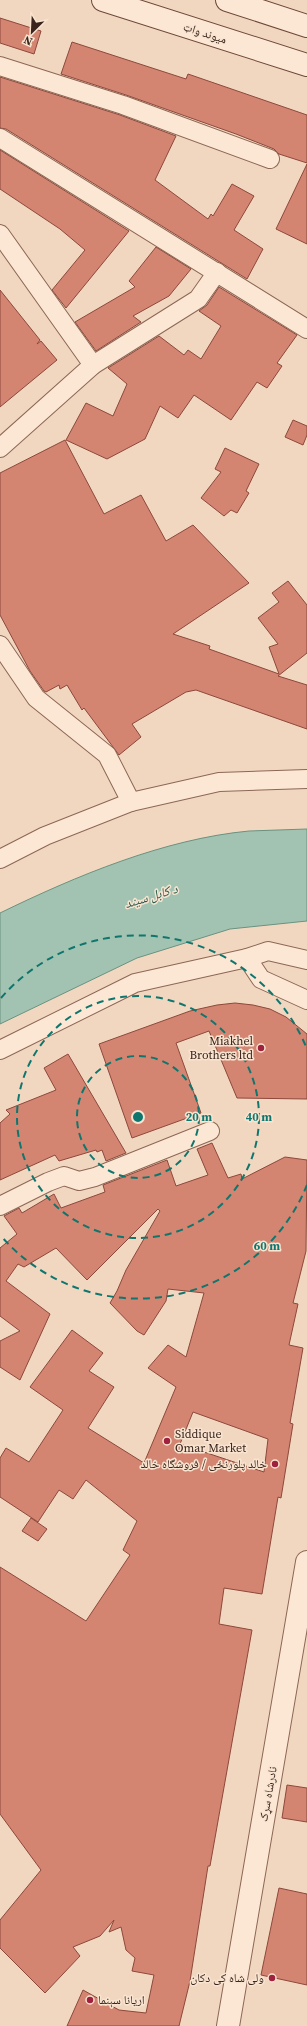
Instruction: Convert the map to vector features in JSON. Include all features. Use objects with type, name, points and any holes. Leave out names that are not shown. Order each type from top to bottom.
[{"type":"street","name":"میوند واټ","points":[[103,0],[307,65]]},
{"type":"street","points":[[227,0],[307,26]]},
{"type":"street","points":[[0,66],[123,105],[270,159]]},
{"type":"street","points":[[0,138],[307,329]]},
{"type":"street","points":[[0,234],[93,365]]},
{"type":"street","points":[[1,446],[93,365],[198,299],[217,272]]},
{"type":"street","points":[[0,645],[36,698],[107,755],[131,802]]},
{"type":"street","points":[[0,859],[46,836],[131,802],[220,782],[307,779]]},
{"type":"street","points":[[0,1050],[135,983],[247,958],[268,951],[307,960]]},
{"type":"street","points":[[247,958],[261,979],[307,1000]]},
{"type":"street","points":[[0,1206],[48,1182],[64,1176],[79,1181],[95,1177],[210,1132]]},
{"type":"street","name":"نادرشاه سړک","points":[[228,2026],[307,1562]]},
{"type":"water","name":"د کابل سيند","points":[[307,829],[307,921],[230,929],[137,958],[0,1024],[0,913],[59,886],[121,861],[185,842],[217,835],[249,831]]},
{"type":"building","points":[[0,18],[41,31],[34,54],[0,43]]},
{"type":"building","points":[[72,42],[186,79],[188,74],[307,115],[307,163],[279,154],[274,149],[236,134],[126,95],[61,74]]},
{"type":"building","points":[[0,77],[120,115],[176,136],[155,180],[208,219],[211,214],[213,216],[232,184],[254,196],[234,230],[263,249],[247,279],[6,129],[0,128]]},
{"type":"building","points":[[0,150],[129,231],[66,308],[52,290],[85,250],[60,229],[0,189]]},
{"type":"building","points":[[307,164],[307,244],[276,229]]},
{"type":"building","points":[[156,247],[191,269],[169,296],[133,316],[141,322],[96,351],[75,322],[135,287],[129,281]]},
{"type":"building","points":[[219,287],[297,335],[277,363],[282,366],[267,388],[257,382],[231,420],[194,395],[178,418],[160,406],[145,439],[107,459],[66,440],[86,403],[113,416],[127,384],[108,368],[159,336],[184,355],[188,350],[201,359],[221,326],[199,311],[207,305]]},
{"type":"building","points":[[0,290],[40,340],[37,344],[41,341],[57,360],[0,407]]},
{"type":"building","points":[[293,420],[307,426],[307,435],[303,445],[285,437]]},
{"type":"building","points":[[65,440],[104,514],[141,495],[166,541],[193,525],[249,583],[173,634],[210,646],[209,649],[279,674],[269,647],[278,644],[258,618],[279,602],[272,593],[288,581],[307,605],[307,653],[278,676],[307,685],[307,729],[196,690],[186,692],[132,724],[141,737],[119,755],[84,708],[82,710],[67,685],[60,689],[59,685],[46,692],[44,691],[30,671],[0,615],[0,473]]},
{"type":"building","points":[[225,448],[259,464],[246,491],[249,493],[237,513],[231,510],[224,516],[201,498],[221,472],[215,469]]},
{"type":"building","points":[[235,1003],[270,1009],[286,1017],[307,1034],[307,1099],[237,1098],[209,1031],[176,1043],[201,1113],[132,1138],[99,1044],[190,1011]]},
{"type":"building","points":[[68,1054],[126,1153],[106,1161],[102,1150],[97,1152],[96,1150],[59,1161],[55,1155],[0,1180],[0,1123],[10,1114],[6,1110],[56,1090],[44,1068]]},
{"type":"building","points":[[212,1143],[228,1178],[241,1174],[242,1179],[285,1157],[307,1160],[306,1251],[293,1303],[298,1304],[289,1345],[303,1348],[290,1423],[293,1424],[281,1498],[278,1497],[262,1594],[224,1588],[219,1624],[252,1630],[210,1866],[208,1866],[190,1981],[179,2026],[67,2026],[83,1990],[119,2010],[146,2013],[154,1975],[132,1971],[135,1958],[126,1950],[121,1927],[109,1932],[114,1920],[100,1936],[73,1947],[80,1956],[45,1993],[0,1948],[0,1920],[41,1870],[0,1814],[0,1567],[86,1621],[130,1555],[123,1550],[137,1521],[86,1480],[73,1499],[59,1490],[38,1522],[0,1497],[0,1458],[6,1448],[29,1462],[63,1410],[30,1387],[72,1330],[103,1353],[89,1371],[114,1387],[88,1428],[144,1463],[176,1387],[148,1368],[168,1345],[186,1357],[204,1293],[168,1289],[166,1301],[144,1335],[137,1331],[110,1303],[126,1270],[160,1211],[158,1209],[87,1280],[56,1248],[24,1267],[18,1264],[6,1281],[50,1314],[20,1380],[0,1367],[0,1341],[20,1331],[0,1316],[0,1248],[17,1234],[4,1216],[19,1208],[22,1213],[54,1194],[61,1208],[105,1192],[103,1185],[167,1160],[176,1186],[208,1175],[197,1149]],"holes":[[[193,1412],[268,1439],[264,1472],[180,1444]]]},
{"type":"building","points":[[31,1518],[47,1529],[38,1541],[22,1531]]},
{"type":"building","points":[[287,1785],[307,1788],[307,1822],[282,1818]]},
{"type":"building","points":[[279,1888],[307,1894],[307,1985],[261,1975]]},
{"type":"place","name":"Miakhel Brothers ltd","points":[[261,1048]]},
{"type":"place","name":"Siddique Omar Market","points":[[167,1441]]},
{"type":"place","name":"خالد پلورنځی / فروشگاه خالد","points":[[275,1464]]},
{"type":"place","name":"ولی شاہ کی دکان","points":[[272,1978]]},
{"type":"place","name":"اريانا سېنما","points":[[90,2000]]}]
